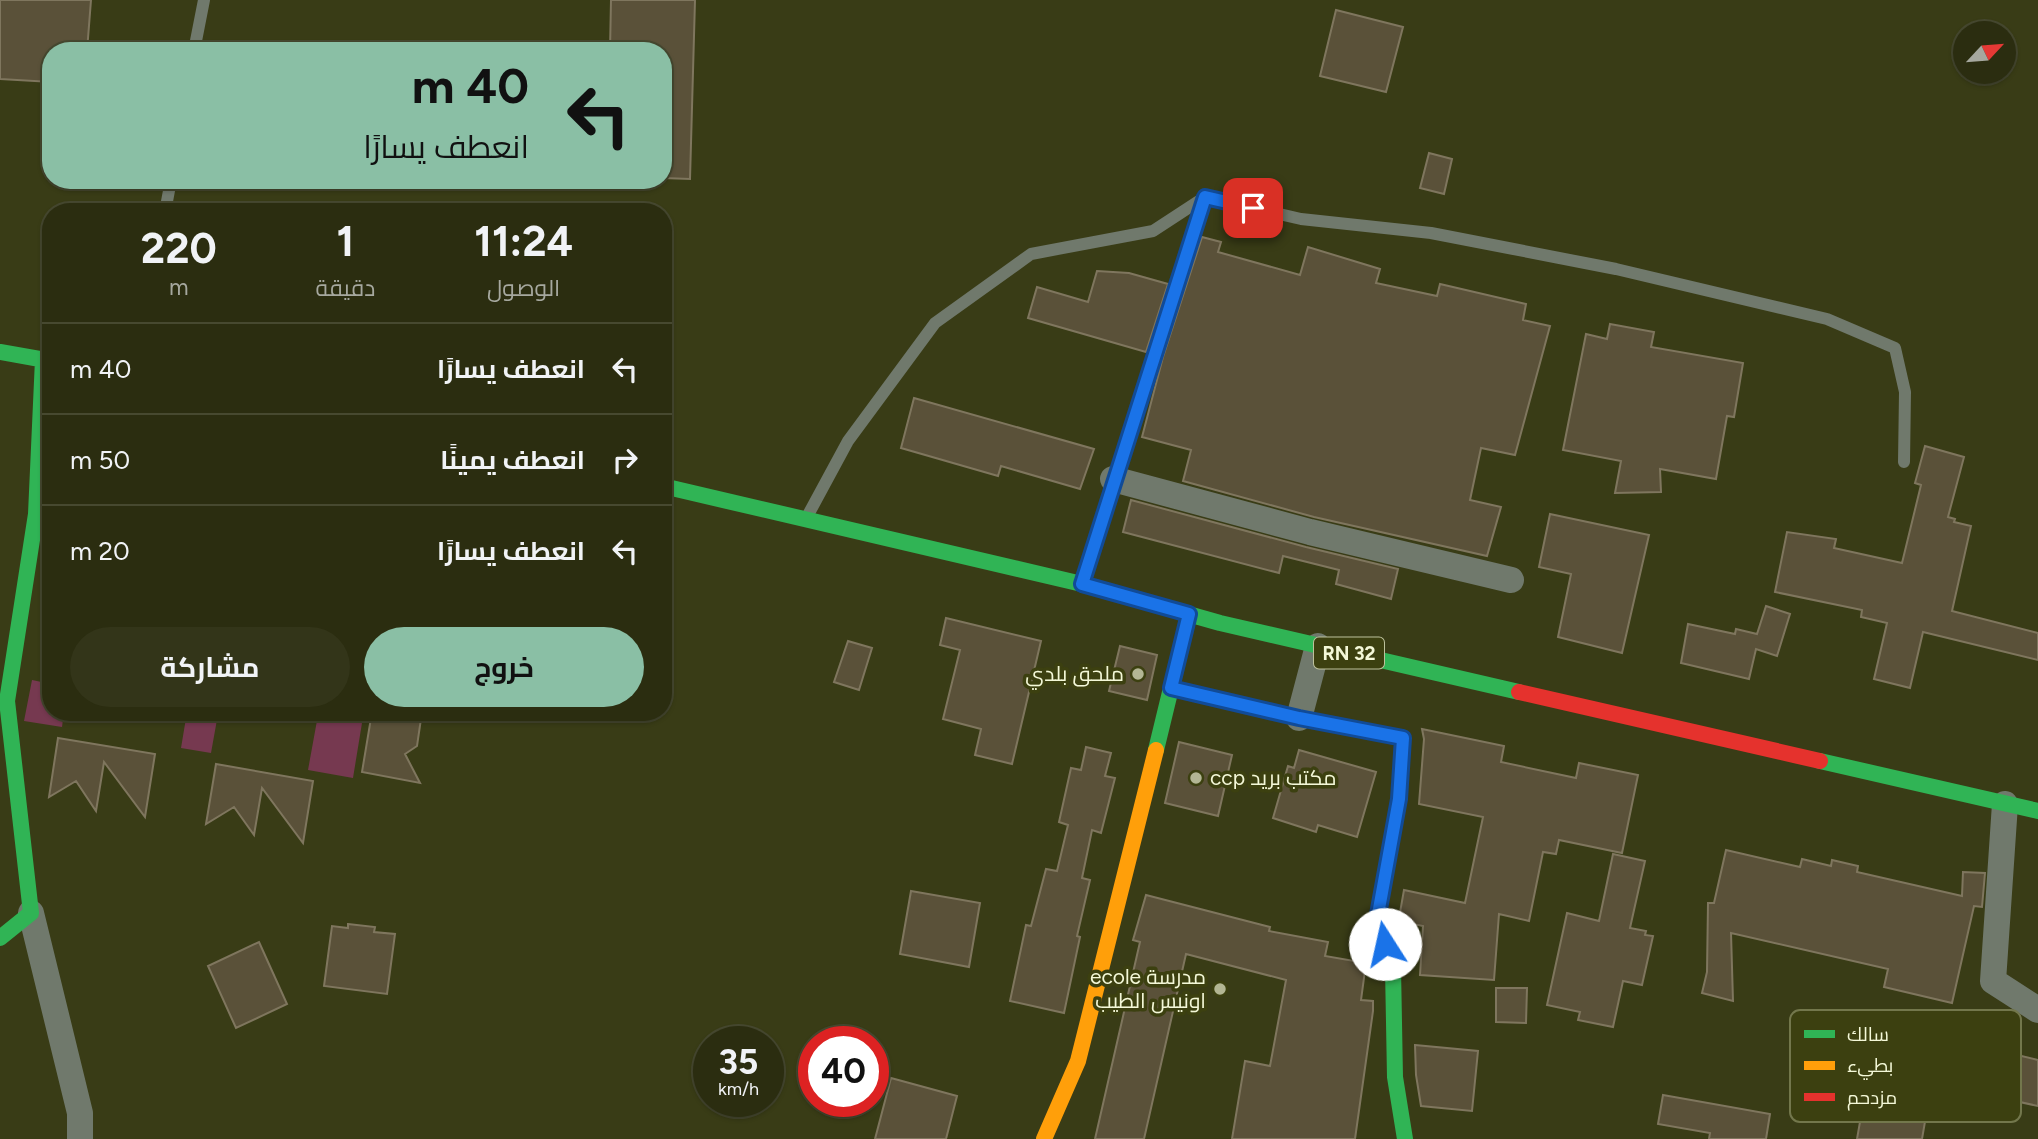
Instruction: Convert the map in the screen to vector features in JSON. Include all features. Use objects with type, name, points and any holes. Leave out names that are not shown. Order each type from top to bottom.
[{"type":"street","points":[[0,352],[42,359]]},
{"type":"street","points":[[42,430],[36,514],[6,701],[31,913],[80,1113],[80,1139]]},
{"type":"street","points":[[1113,479],[1310,533],[1511,580]]},
{"type":"street","name":"RN 32","points":[[672,488],[1082,584],[1318,646],[2038,811]]},
{"type":"street","points":[[1047,1137],[1078,1061],[1189,614]]},
{"type":"street","points":[[1299,718],[1318,646]]},
{"type":"street","points":[[1171,688],[1299,718],[1403,738],[1399,799],[1377,920],[1393,968],[1395,1077],[1405,1139]]},
{"type":"street","points":[[2004,804],[1993,981],[2038,1010]]},
{"type":"street","points":[[0,938],[31,913]]},
{"type":"lane","points":[[196,42],[204,0]]},
{"type":"lane","points":[[806,518],[848,441],[935,323],[1031,254],[1153,231],[1205,197],[1301,219],[1430,233],[1603,266],[1827,319],[1895,348],[1905,392],[1903,462]]},
{"type":"lane","points":[[1082,584],[1113,479],[1205,197]]},
{"type":"shaded area","points":[[32,680],[42,682],[42,721],[63,721],[62,727],[24,721]]},
{"type":"shaded area","points":[[186,721],[217,721],[211,753],[181,748]]},
{"type":"shaded area","points":[[317,721],[362,723],[353,778],[308,770]]},
{"type":"building","points":[[0,0],[91,0],[88,42],[42,42],[42,81],[0,79]]},
{"type":"building","points":[[611,0],[695,0],[690,179],[672,178],[672,42],[610,42]]},
{"type":"building","points":[[1336,10],[1403,27],[1386,92],[1320,76]]},
{"type":"building","points":[[1429,153],[1452,159],[1444,194],[1420,188]]},
{"type":"building","points":[[1202,237],[1221,242],[1218,252],[1300,275],[1308,247],[1380,269],[1376,283],[1437,296],[1440,284],[1526,304],[1523,320],[1550,326],[1515,455],[1481,448],[1470,500],[1501,507],[1487,556],[1314,517],[1183,481],[1191,450],[1142,437],[1163,357]]},
{"type":"building","points":[[1097,271],[1129,273],[1168,284],[1146,352],[1028,318],[1037,287],[1088,302]]},
{"type":"building","points":[[1610,324],[1654,332],[1651,347],[1743,363],[1734,417],[1727,416],[1716,479],[1660,469],[1661,492],[1615,493],[1621,461],[1563,450],[1586,334],[1607,339]]},
{"type":"building","points":[[914,398],[1094,449],[1080,489],[1001,466],[998,476],[901,448]]},
{"type":"building","points":[[1925,446],[1964,457],[1948,517],[1955,519],[1954,522],[1971,526],[1952,611],[2038,633],[2038,660],[1923,632],[1910,688],[1874,679],[1887,623],[1861,617],[1862,610],[1775,592],[1787,532],[1836,539],[1834,548],[1902,563],[1921,485],[1915,483]]},
{"type":"building","points":[[1131,500],[1398,569],[1391,599],[1336,584],[1339,570],[1283,556],[1279,573],[1123,532]]},
{"type":"building","points":[[1550,514],[1649,535],[1622,653],[1558,637],[1571,574],[1539,567]]},
{"type":"building","points":[[1766,606],[1790,614],[1777,656],[1756,649],[1749,679],[1681,663],[1688,624],[1735,634],[1736,629],[1757,634]]},
{"type":"building","points":[[946,618],[1041,641],[1012,764],[975,755],[981,729],[943,719],[960,650],[940,645]]},
{"type":"building","points":[[848,641],[872,648],[859,690],[834,682]]},
{"type":"building","name":"ملحق بلدي","points":[[1120,646],[1157,655],[1147,700],[1109,691]]},
{"type":"building","points":[[370,721],[421,721],[417,746],[405,754],[420,783],[362,772]]},
{"type":"building","points":[[1422,729],[1504,746],[1501,762],[1576,778],[1579,763],[1638,775],[1622,853],[1559,840],[1556,854],[1543,852],[1529,921],[1499,914],[1494,980],[1420,975],[1423,926],[1399,921],[1404,890],[1465,903],[1483,817],[1419,804],[1424,739]]},
{"type":"building","points":[[58,738],[155,754],[145,817],[104,762],[96,811],[76,781],[49,797]]},
{"type":"building","name":"ccp مكتب بريد","points":[[1179,742],[1232,755],[1218,816],[1165,803]]},
{"type":"building","points":[[1086,747],[1111,753],[1105,776],[1115,778],[1101,833],[1092,830],[1082,878],[1090,880],[1064,1013],[1010,1001],[1026,925],[1031,926],[1046,869],[1057,871],[1068,825],[1059,822],[1071,768],[1081,770]]},
{"type":"building","points":[[1299,750],[1376,772],[1357,837],[1318,825],[1316,832],[1273,818],[1288,766],[1294,768]]},
{"type":"building","points":[[216,764],[313,781],[303,843],[262,788],[254,835],[234,807],[206,824]]},
{"type":"building","points":[[1726,850],[1800,867],[1802,859],[1831,866],[1832,860],[1858,866],[1857,872],[1962,896],[1963,872],[1985,873],[1982,907],[1974,906],[1952,1003],[1884,987],[1888,969],[1731,933],[1733,1001],[1702,993],[1707,972],[1708,903],[1714,903]]},
{"type":"building","points":[[1613,854],[1645,861],[1630,928],[1646,931],[1645,935],[1653,936],[1642,985],[1623,981],[1613,1027],[1578,1020],[1580,1012],[1547,1005],[1567,913],[1599,921]]},
{"type":"building","points":[[911,891],[980,903],[969,967],[900,954]]},
{"type":"building","points":[[1146,895],[1270,927],[1269,931],[1328,942],[1325,956],[1366,963],[1361,1000],[1373,1001],[1373,1011],[1355,1139],[1232,1139],[1245,1061],[1270,1066],[1286,980],[1186,954],[1144,1139],[1095,1139],[1140,942],[1133,940]]},
{"type":"building","points":[[348,924],[375,927],[374,932],[395,934],[387,994],[324,986],[332,926],[348,928]]},
{"type":"building","points":[[259,942],[287,1004],[236,1028],[208,966]]},
{"type":"building","points":[[1496,988],[1527,988],[1526,1023],[1496,1022]]},
{"type":"building","points":[[1415,1045],[1478,1051],[1472,1111],[1421,1106]]},
{"type":"building","points":[[2021,1056],[2038,1060],[2038,1106],[2021,1102]]},
{"type":"building","points":[[891,1078],[957,1096],[946,1139],[875,1139],[881,1117],[889,1117]]},
{"type":"building","points":[[1663,1095],[1770,1114],[1766,1139],[1709,1139],[1710,1133],[1658,1124]]},
{"type":"building","points":[[1860,1122],[1925,1122],[1922,1139],[1857,1139]]},
{"type":"traffic: fast","points":[[0,352],[42,359]]},
{"type":"traffic: fast","points":[[0,938],[31,913],[7,701],[36,514],[42,381]]},
{"type":"traffic: fast","points":[[672,488],[1082,584],[1220,623],[1519,692]]},
{"type":"traffic: fast","points":[[1156,750],[1189,614]]},
{"type":"traffic: fast","points":[[1171,688],[1299,718],[1403,738],[1399,799],[1377,920],[1393,968],[1395,1077],[1405,1139]]},
{"type":"traffic: fast","points":[[1820,761],[2038,811]]},
{"type":"traffic: slow","points":[[1044,1139],[1078,1061],[1156,750]]},
{"type":"traffic: jam","points":[[1519,692],[1820,761]]},
{"type":"place","name":"ملحق بلدي","points":[[1138,674]]},
{"type":"place","name":"ccp مكتب بريد","points":[[1196,778]]},
{"type":"place","name":"ecole مدرسة اونيس الطيب","points":[[1220,989]]},
{"type":"route","points":[[1253,208],[1205,197],[1113,479],[1082,584],[1189,614],[1171,688],[1299,718],[1403,738],[1399,799],[1377,920],[1385,944]]}]
